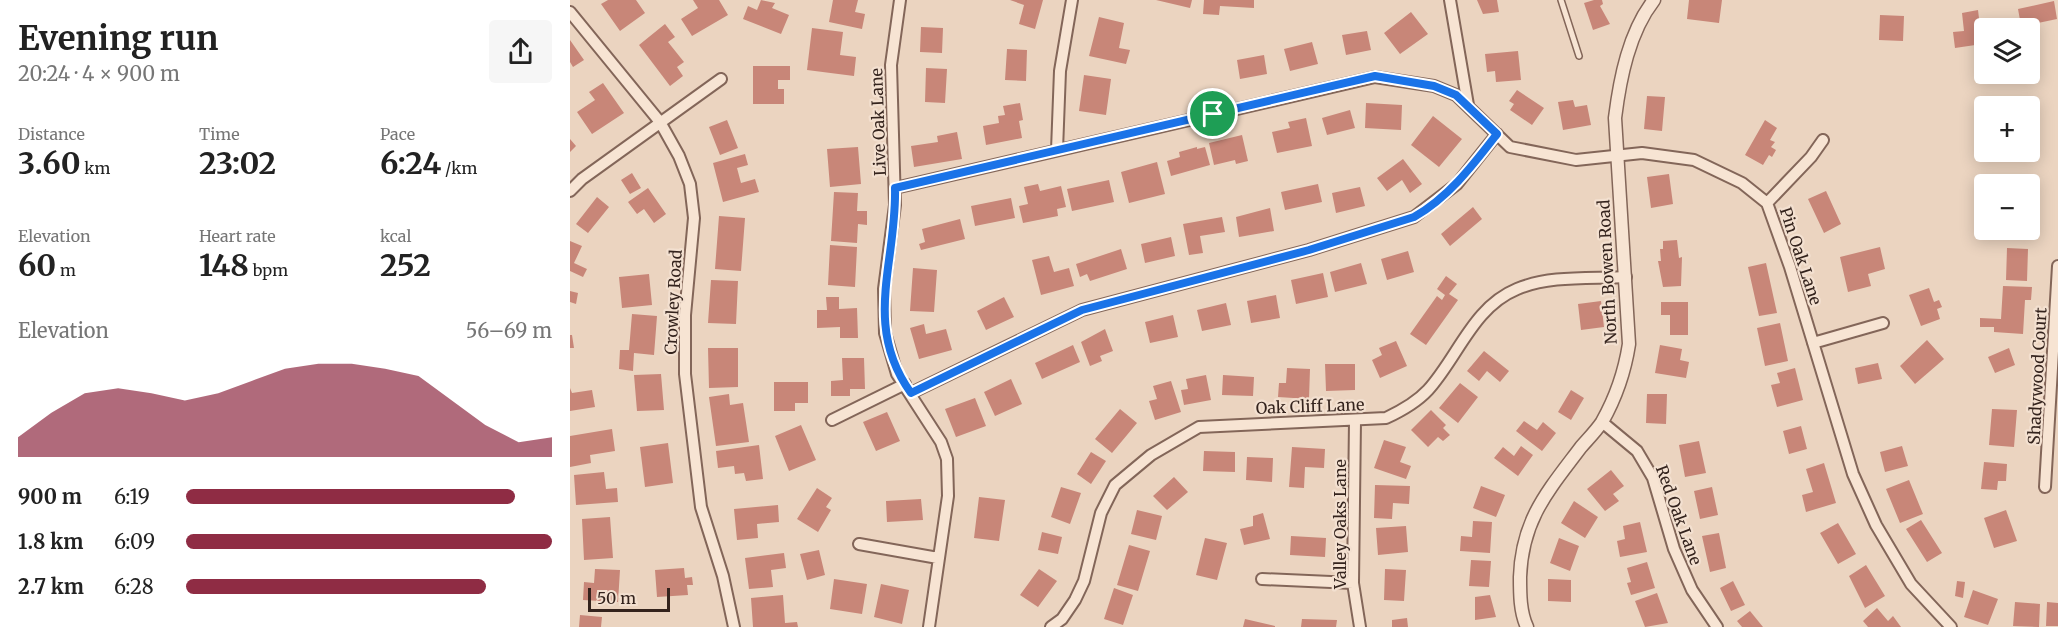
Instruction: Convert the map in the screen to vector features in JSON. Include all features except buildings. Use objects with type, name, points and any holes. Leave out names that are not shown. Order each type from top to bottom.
[{"type":"street","name":"Live Oak Lane","points":[[900,0],[891,65],[895,205],[884,289],[885,333],[897,374],[941,442],[947,459],[948,496],[929,627]]},
{"type":"street","points":[[1057,150],[1060,71],[1072,0]]},
{"type":"street","points":[[1450,0],[1468,105]]},
{"type":"street","name":"North Bowen Road","points":[[1527,627],[1520,594],[1521,560],[1526,533],[1536,508],[1555,480],[1602,422],[1626,366],[1629,344],[1626,277],[1616,155],[1618,96],[1630,47],[1645,12],[1654,0]]},
{"type":"street","name":"Crowley Road","points":[[570,12],[660,122],[679,156],[690,184],[694,218],[685,315],[685,374],[701,507],[723,576],[734,627]]},
{"type":"street","name":"Pin Oak Lane","points":[[895,188],[1375,76],[1434,86],[1456,95],[1510,147],[1576,160],[1641,153],[1694,160],[1742,183],[1767,203],[1853,474],[1876,525],[1911,584],[1951,627]]},
{"type":"street","points":[[570,191],[582,179],[721,79]]},
{"type":"street","points":[[911,393],[1082,310],[1309,250],[1414,217],[1457,184],[1497,134]]},
{"type":"street","points":[[1767,203],[1811,157],[1823,140]]},
{"type":"street","name":"Shadywood Court","points":[[2045,487],[2056,338],[2058,266]]},
{"type":"street","name":"Oak Cliff Lane","points":[[1051,627],[1062,619],[1084,581],[1101,513],[1115,485],[1151,455],[1199,427],[1386,418],[1405,410],[1427,391],[1481,314],[1495,301],[1517,288],[1545,282],[1626,277]]},
{"type":"street","points":[[1813,343],[1883,323]]},
{"type":"street","points":[[832,420],[904,384]]},
{"type":"street","name":"Valley Oaks Lane","points":[[1355,421],[1353,583],[1360,627]]},
{"type":"street","name":"Red Oak Lane","points":[[1602,422],[1637,451],[1653,478],[1674,549],[1692,590],[1717,627]]},
{"type":"street","points":[[859,544],[938,558]]},
{"type":"street","points":[[1262,579],[1353,583]]},
{"type":"lane","points":[[1561,0],[1579,56]]},
{"type":"route","points":[[1375,76],[1434,86],[1456,95],[1497,134],[1457,184],[1414,217],[1309,250],[1082,310],[911,393],[897,374],[885,333],[884,289],[895,205],[895,188],[1213,114],[1375,76]]}]
